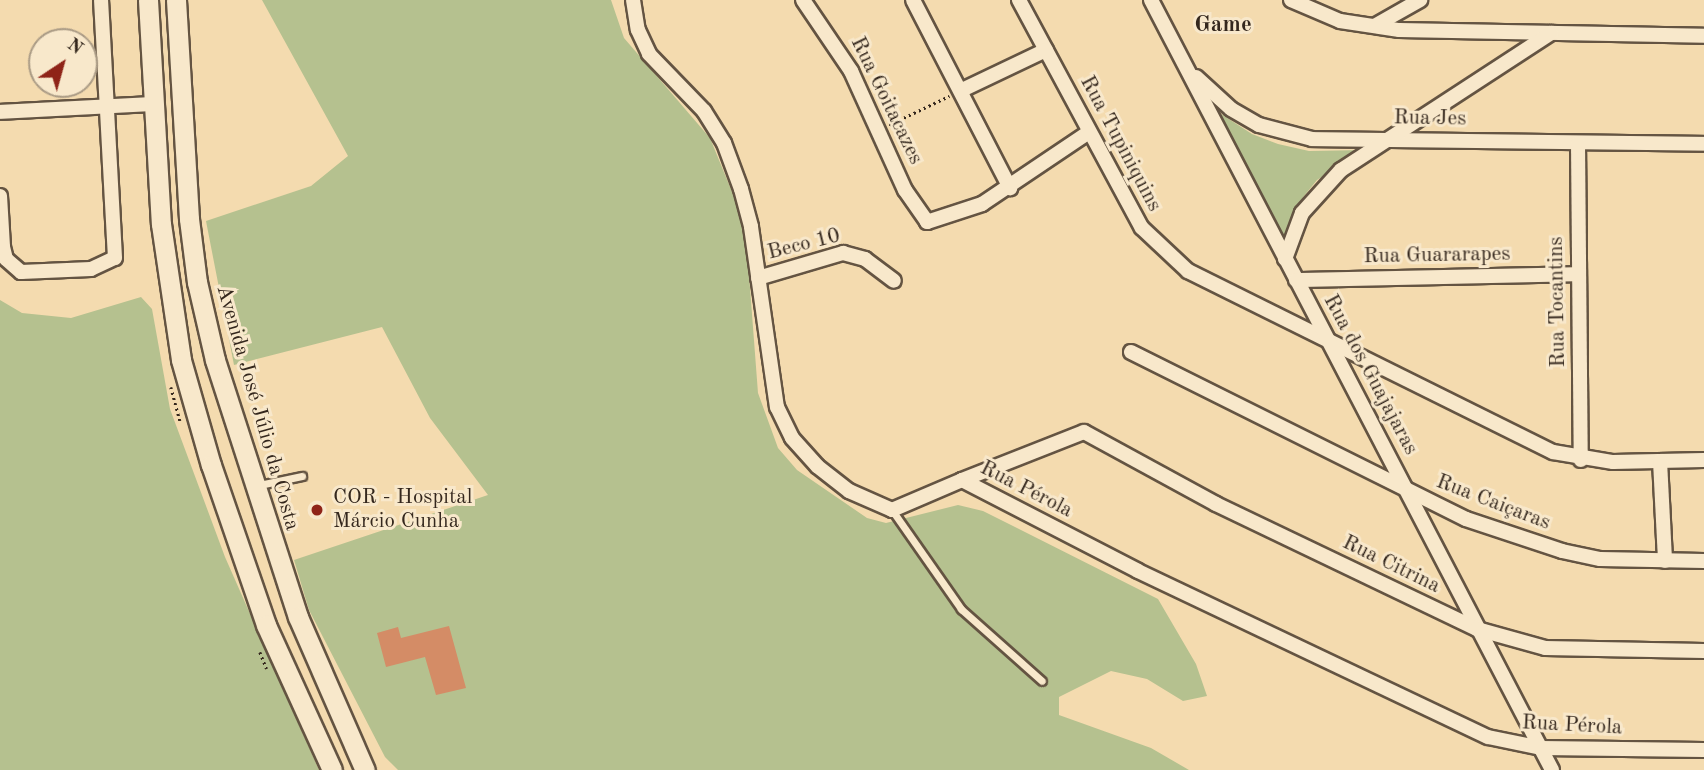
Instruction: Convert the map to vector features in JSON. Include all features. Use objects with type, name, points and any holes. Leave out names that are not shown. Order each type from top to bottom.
[{"type":"main road","points":[[148,0],[161,224],[181,360],[207,453],[266,625],[332,770]]},
{"type":"main road","name":"Avenida José Júlio da Costa","points":[[176,0],[197,282],[215,359],[298,617],[365,770]]},
{"type":"main road","points":[[155,104],[184,103]]},
{"type":"street","points":[[0,196],[6,259],[21,272],[43,274],[110,263],[117,241],[101,0]]},
{"type":"street","points":[[634,0],[638,30],[649,54],[704,111],[724,143],[751,227],[769,368],[778,407],[792,438],[817,466],[849,491],[892,510]]},
{"type":"street","name":"Rua Goitacazes","points":[[803,0],[851,71],[876,131],[913,205],[927,222],[948,218],[1010,188]]},
{"type":"street","points":[[913,0],[962,90],[1010,188],[1089,132]]},
{"type":"street","name":"Rua Tupiniquins","points":[[1018,0],[1142,228],[1162,251],[1188,271],[1325,338],[1519,439],[1581,460],[1704,460]]},
{"type":"street","name":"Rua dos Guajajaras","points":[[1151,0],[1552,770]]},
{"type":"street","points":[[1291,0],[1340,21],[1399,30],[1704,36]]},
{"type":"street","points":[[1376,25],[1420,0]]},
{"type":"street","points":[[1285,260],[1302,213],[1318,190],[1387,139],[1551,32]]},
{"type":"street","points":[[962,90],[1046,50]]},
{"type":"street","name":"Rua Jes","points":[[1182,60],[1231,109],[1283,135],[1352,142],[1387,139],[1704,144]]},
{"type":"street","points":[[0,112],[155,104]]},
{"type":"street","name":"Rua Tocantins","points":[[1578,143],[1581,460]]},
{"type":"street","name":"Beco 10","points":[[758,278],[843,253],[865,259],[894,281]]},
{"type":"street","name":"Rua Guararapes","points":[[1296,280],[1579,274]]},
{"type":"street","name":"Rua Caiçaras","points":[[1131,352],[1466,519],[1562,551],[1600,559],[1704,561]]},
{"type":"street","name":"Rua Citrina","points":[[962,480],[1084,432],[1216,505],[1477,629],[1545,648],[1704,651]]},
{"type":"street","points":[[1660,461],[1665,561]]},
{"type":"street","name":"Rua Pérola","points":[[892,510],[962,480],[1446,720],[1488,737],[1541,748],[1704,750]]},
{"type":"lane","points":[[255,486],[302,476]]},
{"type":"lane","points":[[892,510],[961,609],[1042,681]]},
{"type":"path","points":[[876,131],[962,90]]},
{"type":"green space","points":[[262,0],[611,0],[624,38],[710,138],[737,204],[746,235],[758,393],[778,448],[797,470],[867,518],[886,523],[958,505],[983,511],[1158,599],[1196,664],[1207,696],[1183,701],[1147,679],[1111,671],[1059,697],[1059,715],[1151,748],[1189,770],[398,770],[385,757],[309,610],[294,560],[488,495],[430,418],[382,327],[234,365],[206,221],[311,186],[348,156]]},
{"type":"green space","points":[[1218,112],[1252,134],[1278,144],[1309,151],[1365,150],[1317,180],[1294,210],[1286,240]]},
{"type":"green space","points":[[141,297],[152,309],[170,409],[225,557],[319,770],[0,770],[0,300],[22,313],[71,318]]},
{"type":"building","points":[[449,626],[466,688],[436,695],[425,657],[386,667],[377,633],[398,627],[401,638]]},
{"type":"place","name":"COR - Hospital Márcio Cunha","points":[[317,510]]},
{"type":"district","name":"Game","points":[[1223,25]]}]
